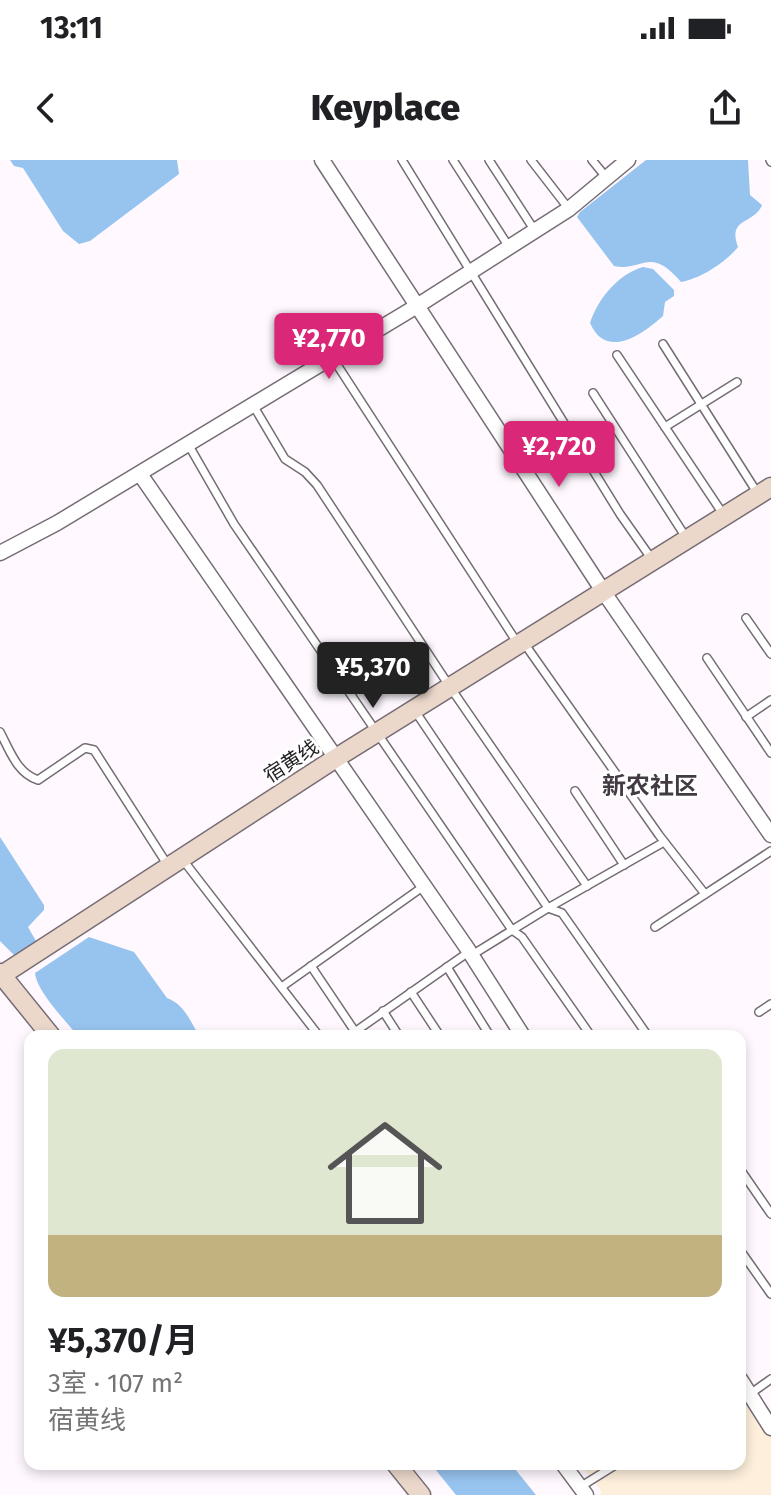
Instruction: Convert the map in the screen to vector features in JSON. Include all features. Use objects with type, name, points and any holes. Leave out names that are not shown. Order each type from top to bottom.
[{"type":"main road","name":"宿黄线","points":[[46,1030],[1,975],[336,758],[765,491]]},
{"type":"main road","points":[[400,1470],[414,1493]]},
{"type":"street","points":[[322,160],[603,591],[771,835]]},
{"type":"street","points":[[0,553],[140,474],[417,306],[569,209],[628,160]]},
{"type":"street","points":[[140,474],[471,953],[519,1030]]},
{"type":"street","points":[[746,1388],[771,1428]]},
{"type":"street","points":[[567,1470],[583,1491]]},
{"type":"lane","points":[[402,160],[620,514],[653,560]]},
{"type":"lane","points":[[453,160],[509,247]]},
{"type":"lane","points":[[489,160],[535,231]]},
{"type":"lane","points":[[531,160],[569,209]]},
{"type":"lane","points":[[592,160],[607,177]]},
{"type":"lane","points":[[663,344],[701,404],[765,491]]},
{"type":"lane","points":[[617,355],[724,516]]},
{"type":"lane","points":[[332,357],[521,642],[664,842],[705,894]]},
{"type":"lane","points":[[665,427],[737,382]]},
{"type":"lane","points":[[593,393],[687,539]]},
{"type":"lane","points":[[253,405],[285,459],[305,472],[317,485],[450,687],[587,886]]},
{"type":"lane","points":[[188,444],[234,524],[376,733],[512,930],[522,937],[587,1030]]},
{"type":"lane","points":[[746,618],[771,654]]},
{"type":"lane","points":[[707,658],[771,753]]},
{"type":"lane","points":[[746,717],[771,700]]},
{"type":"lane","points":[[414,709],[548,908],[562,913],[644,1030]]},
{"type":"lane","points":[[0,732],[18,766],[29,777],[38,780],[85,748],[94,750],[176,862],[283,986],[315,1030]]},
{"type":"lane","points":[[575,791],[624,865]]},
{"type":"lane","points":[[359,1030],[447,967],[664,842]]},
{"type":"lane","points":[[655,927],[771,851]]},
{"type":"lane","points":[[283,986],[424,886]]},
{"type":"lane","points":[[311,966],[351,1030]]},
{"type":"lane","points":[[447,967],[486,1030]]},
{"type":"lane","points":[[411,992],[436,1030]]},
{"type":"lane","points":[[759,1012],[771,1004]]},
{"type":"lane","points":[[383,1011],[395,1030]]},
{"type":"lane","points":[[746,1178],[771,1214]]},
{"type":"lane","points":[[746,1259],[771,1294]]},
{"type":"lane","points":[[750,1394],[771,1379]]},
{"type":"lane","points":[[583,1491],[609,1470]]},
{"type":"shaded area","points":[[746,1396],[771,1436],[771,1495],[599,1495],[602,1492],[585,1470],[746,1470]]},
{"type":"water","points":[[10,160],[177,160],[179,174],[90,241],[79,244],[63,231],[23,168],[14,166]]},
{"type":"water","points":[[646,160],[748,160],[750,195],[762,205],[736,231],[738,247],[712,269],[681,282],[654,262],[614,266],[577,217]]},
{"type":"water","points":[[643,267],[653,269],[674,290],[674,296],[665,302],[663,316],[645,330],[625,340],[605,340],[590,323],[594,314],[617,281]]},
{"type":"water","points":[[0,837],[44,905],[44,910],[28,927],[36,941],[15,956],[0,941]]},
{"type":"water","points":[[89,937],[134,952],[167,998],[182,1009],[196,1030],[73,1030],[46,997],[35,973]]},
{"type":"water","points":[[436,1470],[516,1470],[536,1495],[456,1495]]},
{"type":"district","name":"新农社区","points":[[650,786]]}]
